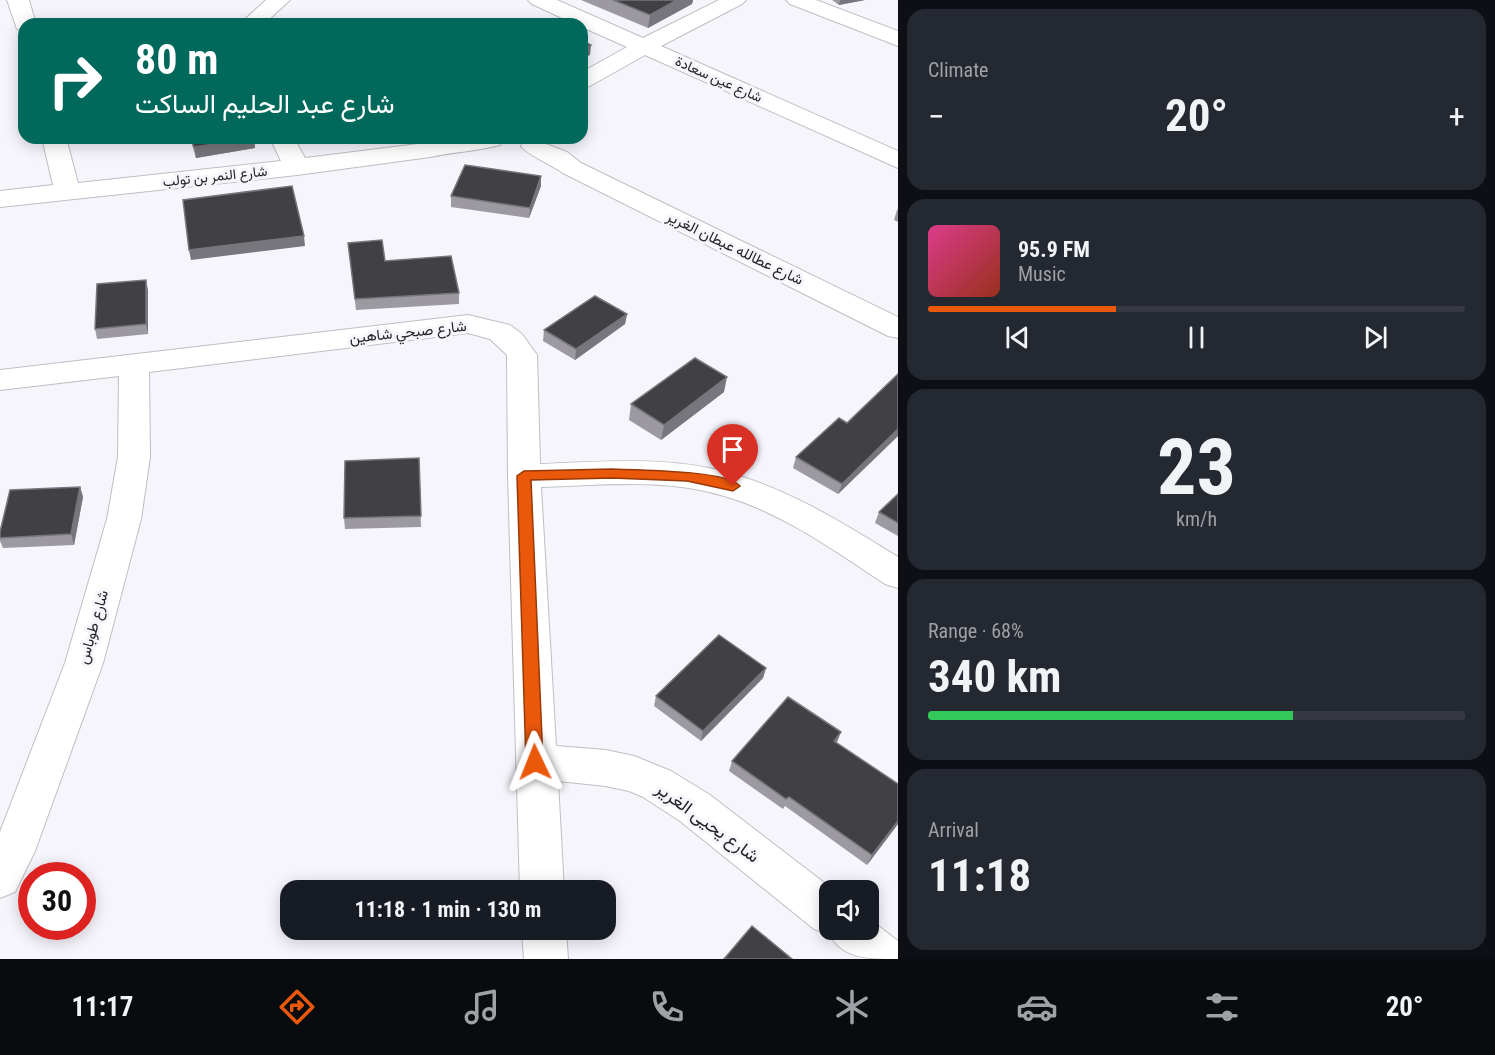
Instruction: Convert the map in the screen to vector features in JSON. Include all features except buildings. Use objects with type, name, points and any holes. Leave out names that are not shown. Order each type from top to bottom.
[{"type":"street","points":[[18,0],[23,18]]},
{"type":"street","points":[[258,18],[279,0]]},
{"type":"street","name":"شارع عين سعادة","points":[[539,0],[580,18]]},
{"type":"street","points":[[797,0],[898,39]]},
{"type":"street","points":[[588,78],[719,3]]},
{"type":"street","name":"شارع عين سعادة","points":[[588,21],[898,160]]},
{"type":"street","points":[[56,144],[68,192]]},
{"type":"street","points":[[285,144],[297,167]]},
{"type":"street","name":"شارع النمر بن تولب","points":[[0,199],[297,167],[430,150],[448,153],[511,146]]},
{"type":"street","name":"شارع عطالله عبطان الغرير","points":[[511,146],[549,164],[572,168],[898,329]]},
{"type":"street","name":"شارع صبحي شاهين","points":[[0,380],[468,324],[486,326],[503,332],[516,343],[522,355],[524,476],[541,880]]},
{"type":"street","name":"شارع طوباس","points":[[0,878],[14,850],[84,663],[124,519],[134,457],[134,364]]},
{"type":"street","points":[[524,476],[612,474],[687,477],[733,486],[787,510],[898,574]]},
{"type":"street","name":"شارع يحيى الغرير","points":[[535,762],[606,768],[634,774],[657,784],[704,815],[819,905]]},
{"type":"street","points":[[545,940],[546,959]]},
{"type":"street","points":[[861,940],[885,959]]},
{"type":"route","points":[[535,762],[524,476],[612,474],[687,477],[733,486]]}]
